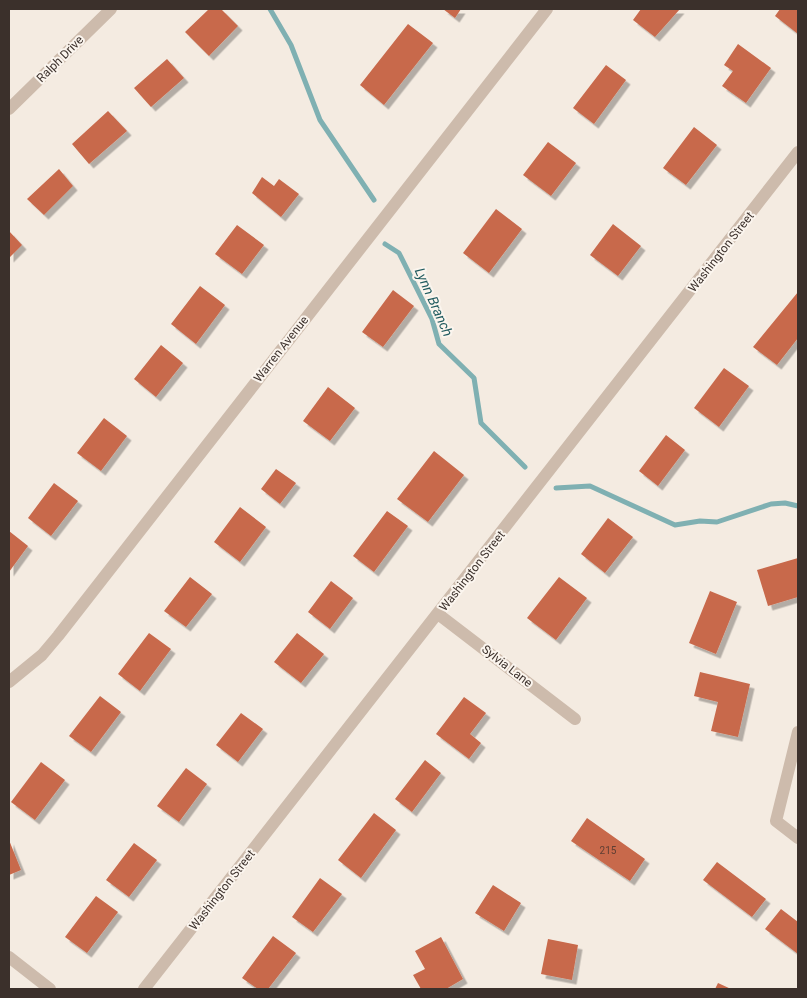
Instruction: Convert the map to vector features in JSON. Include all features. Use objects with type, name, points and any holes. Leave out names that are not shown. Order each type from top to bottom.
[{"type":"street","name":"Ralph Drive","points":[[9,110],[111,9]]},
{"type":"street","name":"Warren Avenue","points":[[9,682],[42,655],[58,636],[547,9]]},
{"type":"street","name":"Washington Street","points":[[144,989],[798,152]]},
{"type":"street","name":"Sylvia Lane","points":[[438,614],[575,719]]},
{"type":"street","points":[[798,732],[776,821],[798,838]]},
{"type":"street","points":[[9,957],[50,989]]},
{"type":"building","points":[[209,9],[221,9],[238,26],[209,56],[185,32]]},
{"type":"building","points":[[443,9],[461,9],[455,18]]},
{"type":"building","points":[[641,9],[680,9],[655,37],[633,20]]},
{"type":"building","points":[[780,9],[798,9],[798,34],[775,16]]},
{"type":"building","points":[[408,24],[433,43],[384,105],[360,85]]},
{"type":"building","points":[[738,44],[771,68],[746,103],[722,86],[733,71],[724,65]]},
{"type":"building","points":[[167,59],[184,78],[151,107],[134,88]]},
{"type":"building","points":[[606,65],[626,80],[594,124],[573,108]]},
{"type":"building","points":[[108,111],[127,131],[89,164],[72,144]]},
{"type":"building","points":[[694,127],[717,145],[686,185],[663,168]]},
{"type":"building","points":[[548,142],[576,163],[551,196],[523,175]]},
{"type":"building","points":[[59,169],[73,186],[44,215],[27,199]]},
{"type":"building","points":[[262,177],[274,186],[279,179],[299,194],[281,217],[252,193]]},
{"type":"building","points":[[496,209],[522,229],[489,273],[463,253]]},
{"type":"building","points":[[613,224],[641,246],[618,276],[590,255]]},
{"type":"building","points":[[237,225],[264,245],[242,274],[215,254]]},
{"type":"building","points":[[9,231],[22,245],[9,258]]},
{"type":"building","points":[[200,286],[225,305],[196,344],[171,324]]},
{"type":"building","points":[[393,290],[414,306],[383,347],[362,332]]},
{"type":"building","points":[[798,292],[798,338],[777,365],[753,347]]},
{"type":"building","points":[[161,345],[183,363],[156,397],[134,379]]},
{"type":"building","points":[[724,368],[749,386],[719,427],[694,408]]},
{"type":"building","points":[[328,387],[355,408],[330,441],[303,421]]},
{"type":"building","points":[[104,418],[127,436],[101,471],[77,453]]},
{"type":"building","points":[[666,435],[685,450],[658,486],[639,471]]},
{"type":"building","points":[[434,451],[464,475],[428,522],[397,499]]},
{"type":"building","points":[[276,469],[296,483],[280,504],[261,489]]},
{"type":"building","points":[[54,483],[78,501],[51,536],[28,518]]},
{"type":"building","points":[[240,507],[266,527],[240,562],[214,542]]},
{"type":"building","points":[[387,511],[408,526],[374,572],[353,556]]},
{"type":"building","points":[[608,518],[633,537],[605,573],[581,554]]},
{"type":"building","points":[[9,531],[28,546],[9,572]]},
{"type":"building","points":[[798,558],[798,597],[768,606],[757,570]]},
{"type":"building","points":[[190,577],[212,594],[186,627],[164,611]]},
{"type":"building","points":[[559,577],[587,598],[556,640],[527,618]]},
{"type":"building","points":[[331,581],[353,598],[330,629],[308,612]]},
{"type":"building","points":[[710,591],[737,602],[716,654],[689,643]]},
{"type":"building","points":[[149,633],[171,649],[140,691],[118,674]]},
{"type":"building","points":[[297,633],[324,654],[301,683],[274,662]]},
{"type":"building","points":[[700,672],[750,684],[738,737],[711,731],[718,702],[694,696]]},
{"type":"building","points":[[100,696],[121,712],[91,752],[69,736]]},
{"type":"building","points":[[464,697],[486,713],[470,734],[481,743],[469,759],[436,734]]},
{"type":"building","points":[[241,713],[263,729],[238,762],[216,745]]},
{"type":"building","points":[[425,760],[441,773],[412,812],[395,799]]},
{"type":"building","points":[[41,762],[65,780],[35,820],[11,802]]},
{"type":"building","points":[[186,768],[207,784],[179,822],[157,806]]},
{"type":"building","points":[[374,813],[396,830],[361,878],[338,860]]},
{"type":"building","points":[[587,818],[645,859],[630,881],[571,841]]},
{"type":"building","points":[[9,840],[21,870],[9,875]]},
{"type":"building","points":[[134,843],[157,860],[129,897],[106,880]]},
{"type":"building","points":[[717,862],[766,899],[752,917],[703,880]]},
{"type":"building","points":[[320,878],[342,894],[313,932],[292,917]]},
{"type":"building","points":[[493,885],[521,903],[504,931],[475,913]]},
{"type":"building","points":[[96,896],[118,912],[87,953],[65,937]]},
{"type":"building","points":[[781,909],[798,922],[798,954],[765,929]]},
{"type":"building","points":[[273,936],[296,953],[268,989],[258,989],[242,978]]},
{"type":"building","points":[[441,937],[463,979],[446,989],[421,989],[413,975],[425,969],[415,951]]},
{"type":"building","points":[[548,939],[578,945],[572,980],[541,974]]},
{"type":"building","points":[[718,983],[731,989],[715,989]]},
{"type":"waterway","name":"Lynn Branch","points":[[270,9],[291,45],[320,120],[374,200]]},
{"type":"waterway","name":"Lynn Branch","points":[[385,244],[399,253],[432,319],[439,344],[474,378],[481,423],[525,467]]},
{"type":"waterway","name":"Lynn Branch","points":[[556,488],[590,486],[675,525],[700,521],[717,522],[771,504],[785,503],[798,506]]}]
